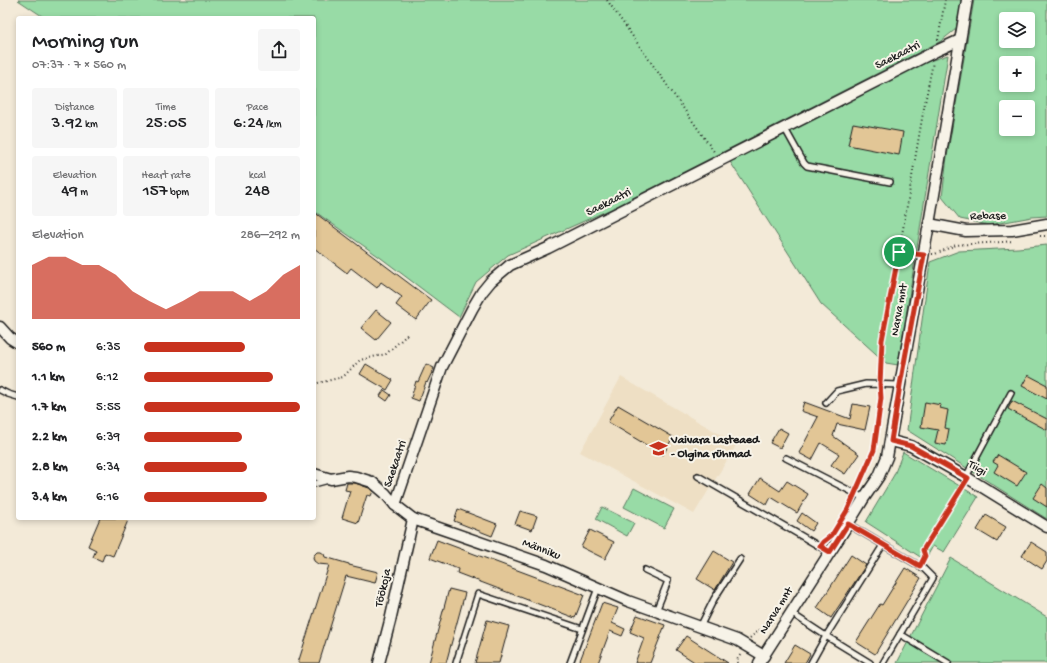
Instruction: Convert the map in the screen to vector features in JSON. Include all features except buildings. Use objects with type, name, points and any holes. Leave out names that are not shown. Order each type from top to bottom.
[{"type":"street","name":"Narva mnt","points":[[761,659],[848,524],[859,495],[879,476],[887,457],[924,255],[967,0]]},
{"type":"street","name":"Saekaatri","points":[[395,505],[442,367],[482,292],[491,281],[510,265],[548,248],[960,40]]},
{"type":"street","name":"Rebase","points":[[929,224],[966,231],[1012,230],[1047,224]]},
{"type":"street","points":[[0,327],[10,338],[16,342]]},
{"type":"street","name":"Tiigi","points":[[891,441],[911,446],[1047,527]]},
{"type":"street","name":"Männiku","points":[[316,475],[332,479],[348,476],[356,477],[372,482],[385,493],[395,505],[413,519],[546,565],[628,601],[737,640],[746,645],[761,659]]},
{"type":"street","name":"Töökoja","points":[[379,663],[413,519]]},
{"type":"lane","points":[[784,128],[807,166],[890,182]]},
{"type":"lane","points":[[826,403],[837,391],[866,384],[900,385]]},
{"type":"lane","points":[[0,390],[16,396]]},
{"type":"lane","points":[[967,478],[1011,393]]},
{"type":"lane","points":[[786,458],[859,495]]},
{"type":"lane","points":[[698,476],[830,552]]},
{"type":"lane","points":[[316,483],[332,479]]},
{"type":"lane","points":[[848,524],[924,568],[934,578],[883,663]]},
{"type":"lane","points":[[811,663],[826,636],[883,545]]},
{"type":"lane","points":[[700,627],[714,599],[740,559]]},
{"type":"lane","points":[[645,570],[668,581],[656,611]]},
{"type":"lane","points":[[570,663],[598,588]]},
{"type":"lane","points":[[456,663],[478,594],[582,630]]},
{"type":"lane","points":[[791,612],[870,663]]},
{"type":"lane","points":[[900,634],[948,663]]},
{"type":"path","points":[[607,0],[720,160]]},
{"type":"path","points":[[859,495],[874,450],[881,398],[880,384],[882,340],[923,113],[936,51],[944,0]]},
{"type":"path","points":[[1039,236],[1047,236]]},
{"type":"path","points":[[899,252],[924,255],[936,254],[956,244],[1017,240]]},
{"type":"path","points":[[316,384],[343,377],[360,360],[386,354],[409,333]]},
{"type":"path","points":[[920,566],[925,556],[923,550],[967,478]]},
{"type":"path","points":[[738,663],[737,660],[750,638],[758,631],[778,619]]},
{"type":"shaded area","name":"Vaivara Lasteaed - Olgina rühmad","points":[[621,377],[737,444],[694,514],[580,452]]},
{"type":"green space","points":[[18,0],[962,0],[956,29],[941,41],[611,209],[508,255],[476,282],[459,317],[381,258],[316,212],[316,16],[42,16]]},
{"type":"green space","points":[[974,0],[1047,0],[1047,216],[1032,217],[989,225],[960,219],[942,197],[947,157]]},
{"type":"green space","points":[[948,55],[898,365],[886,363],[821,304],[729,160],[920,64]]},
{"type":"green space","points":[[1047,245],[1047,519],[907,430],[930,262],[959,251]]},
{"type":"green space","points":[[903,452],[978,497],[944,552],[933,546],[925,560],[866,522],[894,475]]},
{"type":"green space","points":[[634,488],[674,509],[664,528],[624,507]]},
{"type":"green space","points":[[602,507],[634,523],[627,536],[596,519]]},
{"type":"green space","points":[[951,558],[1047,617],[1047,663],[897,663]]},
{"type":"place","name":"Vaivara Lasteaed - Olgina rühmad","points":[[658,448]]},
{"type":"route","points":[[899,252],[924,255],[891,441],[911,446],[942,465],[968,478],[923,550],[925,556],[920,566],[848,524],[830,552],[820,546],[832,535],[848,509],[874,450],[881,398],[880,384],[882,340],[899,252]]}]
